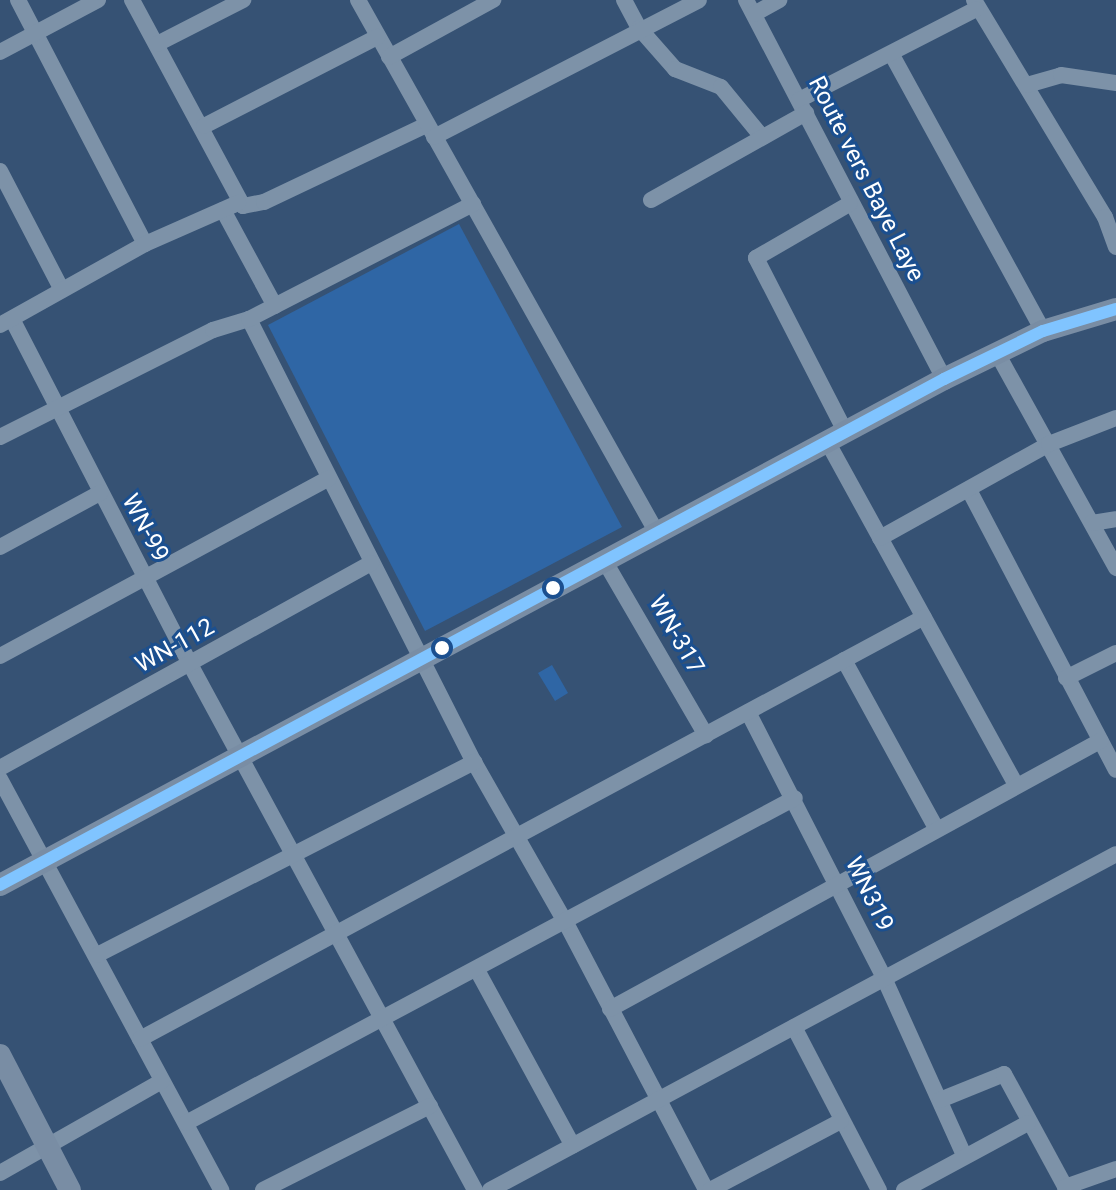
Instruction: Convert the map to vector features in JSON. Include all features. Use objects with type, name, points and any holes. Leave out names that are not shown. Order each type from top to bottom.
[{"type":"street","points":[[18,0],[145,244]]},
{"type":"street","points":[[0,52],[98,0]]},
{"type":"street","points":[[132,0],[204,126],[230,206],[275,306]]},
{"type":"street","points":[[157,44],[243,0]]},
{"type":"street","points":[[358,0],[657,533]]},
{"type":"street","points":[[389,57],[493,0]]},
{"type":"street","points":[[624,0],[639,28],[675,69],[721,87],[762,137]]},
{"type":"street","points":[[6,322],[145,244],[230,206],[264,202],[430,131],[699,0]]},
{"type":"street","points":[[750,7],[779,0]]},
{"type":"street","points":[[651,200],[762,137],[802,106],[892,55],[974,2],[1110,214],[1116,247]]},
{"type":"street","name":"Route vers Baye Laye","points":[[750,7],[849,204],[944,379]]},
{"type":"street","points":[[204,126],[377,37]]},
{"type":"street","points":[[892,55],[1043,331]]},
{"type":"street","points":[[1027,85],[1061,75],[1116,83]]},
{"type":"street","points":[[0,171],[62,290]]},
{"type":"street","points":[[0,437],[213,330],[249,319],[473,204]]},
{"type":"street","points":[[849,204],[756,258],[880,538],[1016,785]]},
{"type":"street","points":[[0,885],[944,379],[1043,331],[1116,307]]},
{"type":"street","points":[[249,319],[474,762],[519,836],[708,1190],[841,1121]]},
{"type":"street","name":"WN-99","points":[[6,322],[58,406],[191,666],[243,756],[475,1190]]},
{"type":"street","points":[[997,353],[1116,568]]},
{"type":"street","points":[[880,538],[1049,444],[1116,418]]},
{"type":"street","points":[[0,656],[329,478]]},
{"type":"street","points":[[969,490],[1116,770]]},
{"type":"street","points":[[0,547],[100,493]]},
{"type":"street","points":[[1092,523],[1116,519]]},
{"type":"street","name":"WN-317","points":[[604,560],[706,735]]},
{"type":"street","name":"WN-112","points":[[0,768],[191,666],[371,563]]},
{"type":"street","points":[[140,1039],[924,617]]},
{"type":"street","points":[[1066,678],[1116,653]]},
{"type":"street","points":[[844,660],[936,828]]},
{"type":"street","name":"WN319","points":[[748,712],[795,798],[884,978],[964,1155]]},
{"type":"street","points":[[610,1009],[1100,741]]},
{"type":"street","points":[[97,955],[292,852],[474,762]]},
{"type":"street","points":[[0,779],[47,861],[221,1190]]},
{"type":"street","points":[[186,1123],[566,923],[795,798]]},
{"type":"street","points":[[490,1190],[1116,854]]},
{"type":"street","points":[[477,970],[573,1146]]},
{"type":"street","points":[[794,1027],[879,1190]]},
{"type":"street","points":[[1,1061],[70,1190]]},
{"type":"street","points":[[940,1100],[1004,1074],[1066,1188],[1116,1169]]},
{"type":"street","points":[[0,1173],[162,1081]]},
{"type":"street","points":[[263,1190],[430,1106]]},
{"type":"street","points":[[904,1190],[1028,1123]]},
{"type":"shaded area","points":[[459,224],[622,527],[425,631],[268,325]]},
{"type":"shaded area","points":[[552,665],[568,693],[555,701],[538,673]]},
{"type":"transit line","points":[[0,885],[944,379],[1043,331],[1116,309]]}]
